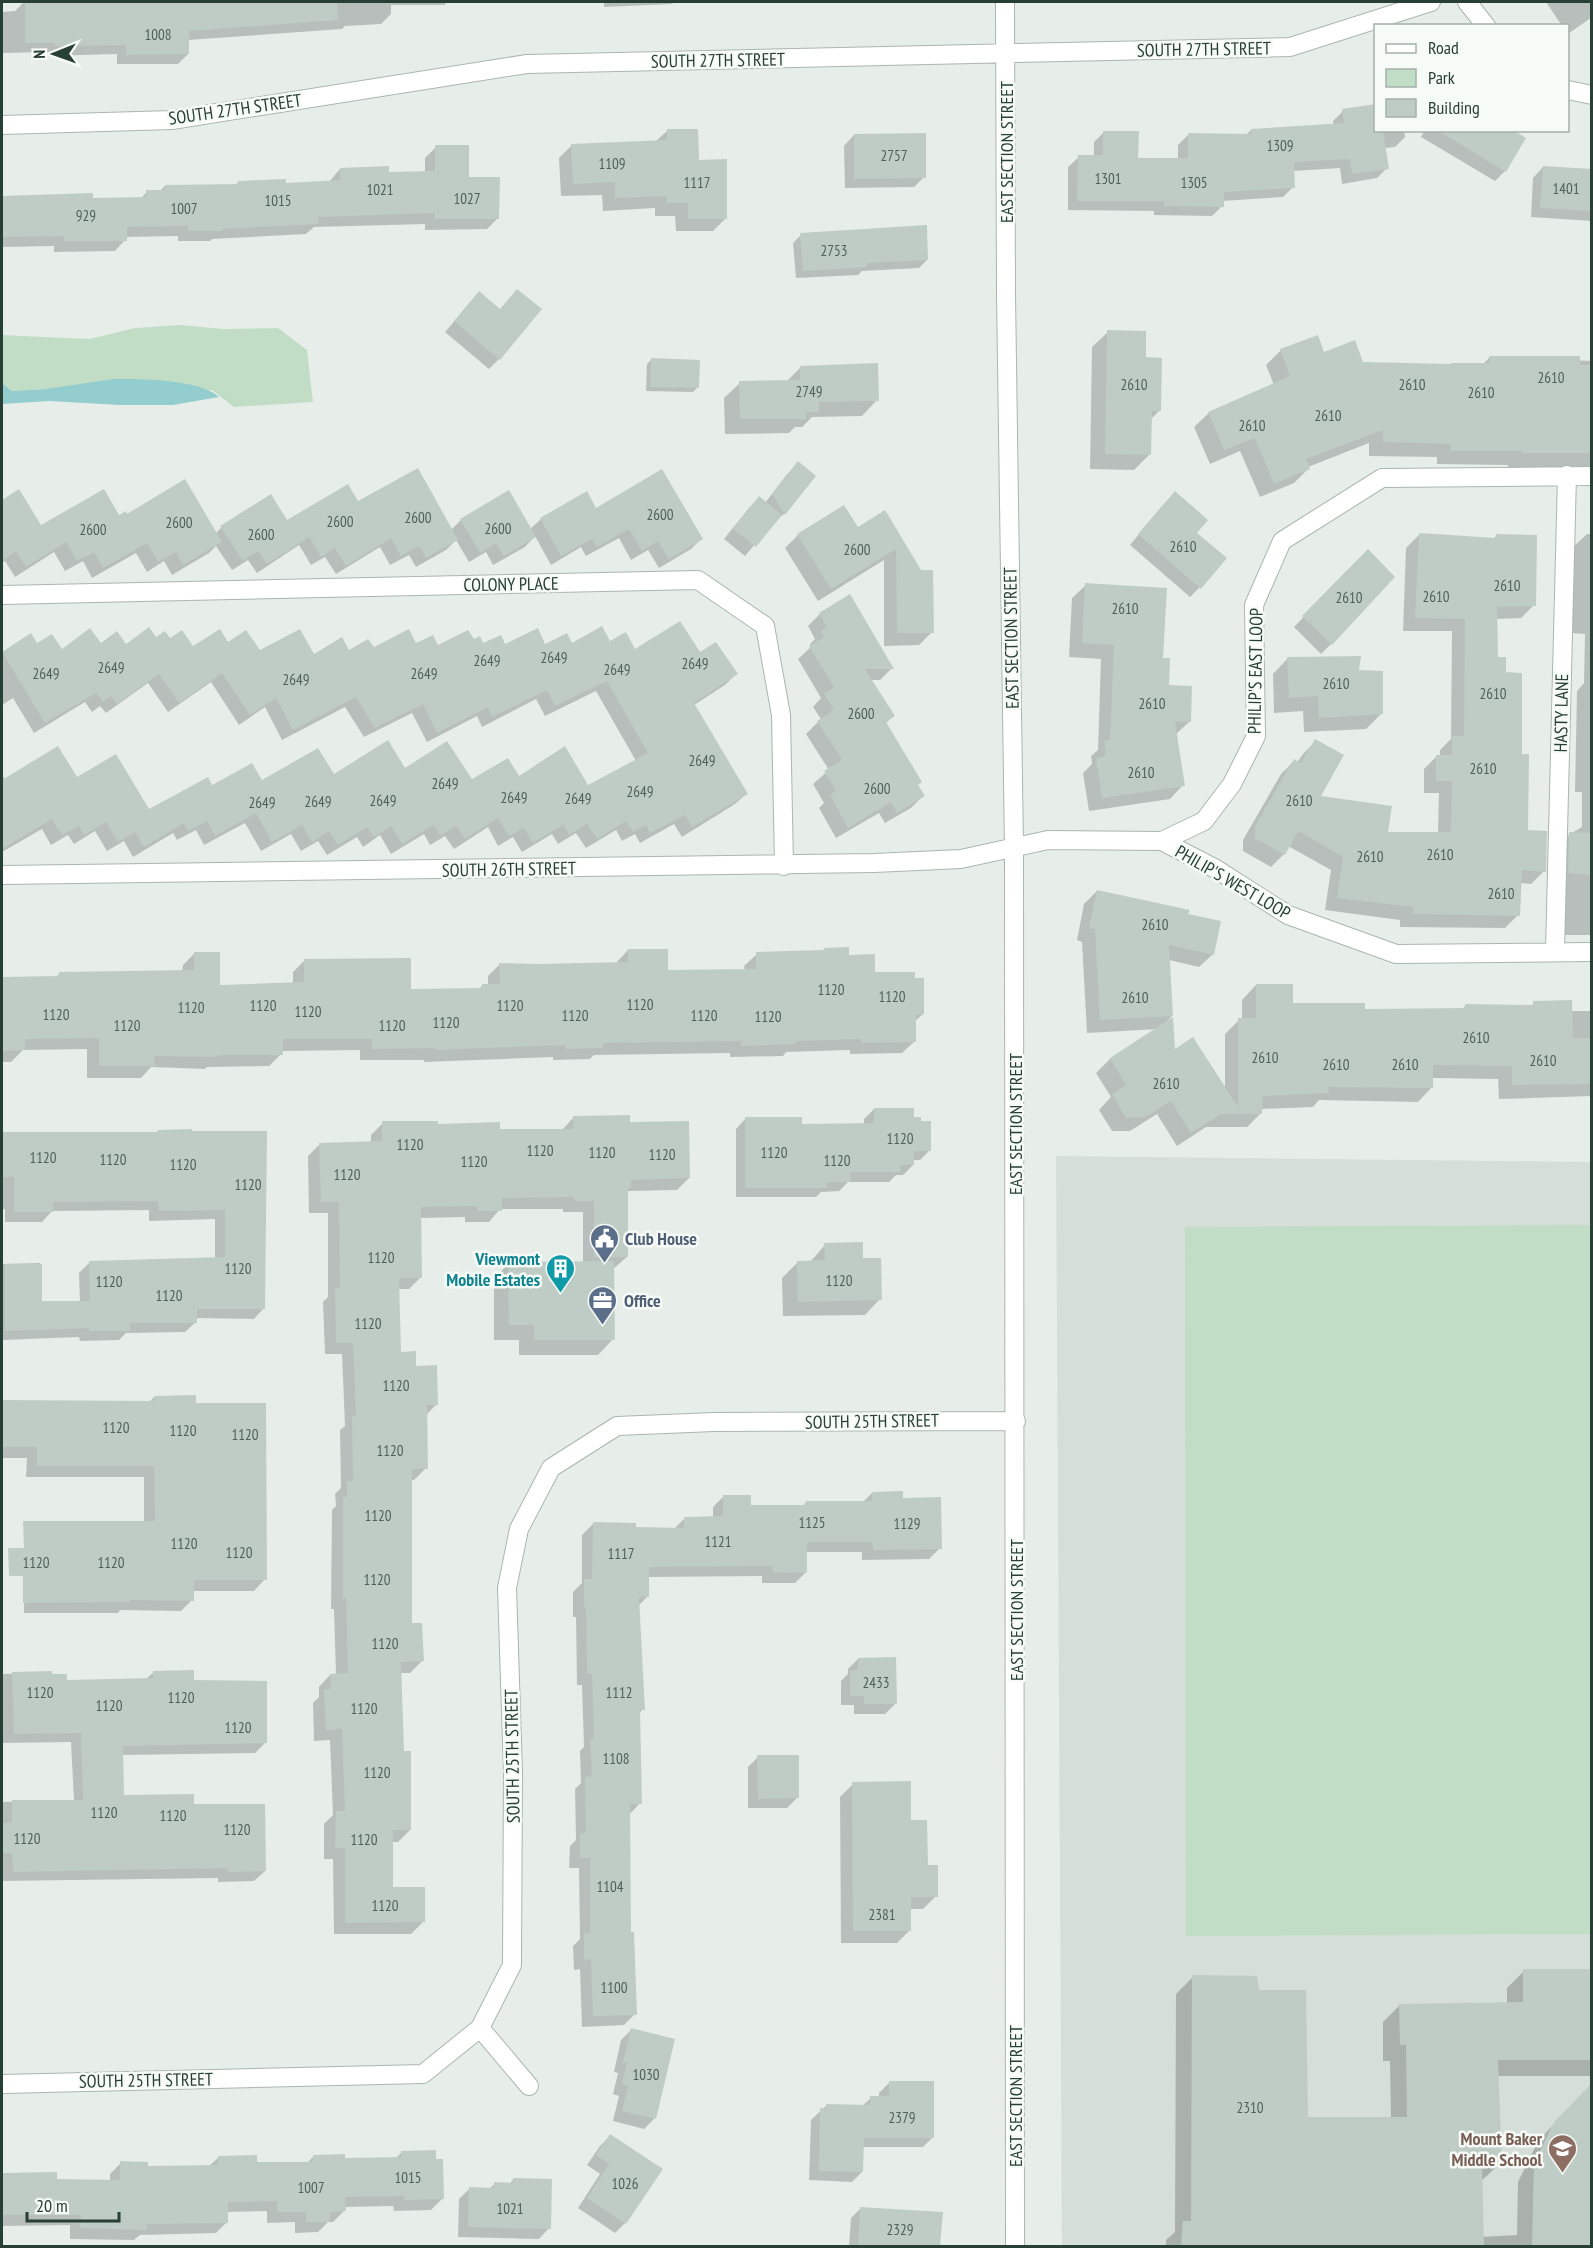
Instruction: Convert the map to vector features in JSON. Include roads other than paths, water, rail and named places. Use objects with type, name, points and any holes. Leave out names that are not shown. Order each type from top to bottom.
[{"type":"street","name":"EAST SECTION STREET","points":[[1005,2],[1006,294],[1014,848],[1015,2247]]},
{"type":"street","name":"SOUTH 27TH STREET","points":[[2,125],[172,120],[527,64],[1290,47],[1431,2]]},
{"type":"street","points":[[1467,2],[1484,24]]},
{"type":"street","points":[[1569,90],[1592,95]]},
{"type":"street","name":"HASTY LANE","points":[[1555,951],[1567,475]]},
{"type":"street","name":"PHILIP'S EAST LOOP","points":[[1162,841],[1204,821],[1232,784],[1256,736],[1254,605],[1282,541],[1382,478],[1592,476]]},
{"type":"street","name":"COLONY PLACE","points":[[2,595],[698,580],[765,626],[782,715],[784,866]]},
{"type":"street","name":"PHILIP'S WEST LOOP","points":[[1014,848],[1055,840],[1162,841],[1216,869],[1288,915],[1396,954],[1592,952]]},
{"type":"street","name":"SOUTH 26TH STREET","points":[[2,875],[784,866],[961,859],[1014,848]]},
{"type":"street","name":"SOUTH 25TH STREET","points":[[2,2084],[423,2074],[480,2028],[512,1965],[513,1773],[507,1588],[519,1529],[551,1468],[617,1426],[714,1422],[1016,1421]]},
{"type":"street","points":[[480,2028],[530,2086]]},
{"type":"water","points":[[114,379],[184,383],[210,391],[219,397],[173,405],[49,401],[2,404],[2,383],[12,391],[46,389]]},
{"type":"place","name":"Club House","points":[[604,1264]]},
{"type":"place","name":"Viewmont Mobile Estates","points":[[561,1294]]},
{"type":"place","name":"Office","points":[[603,1326]]},
{"type":"place","name":"Mount Baker Middle School","points":[[1563,2174]]}]
